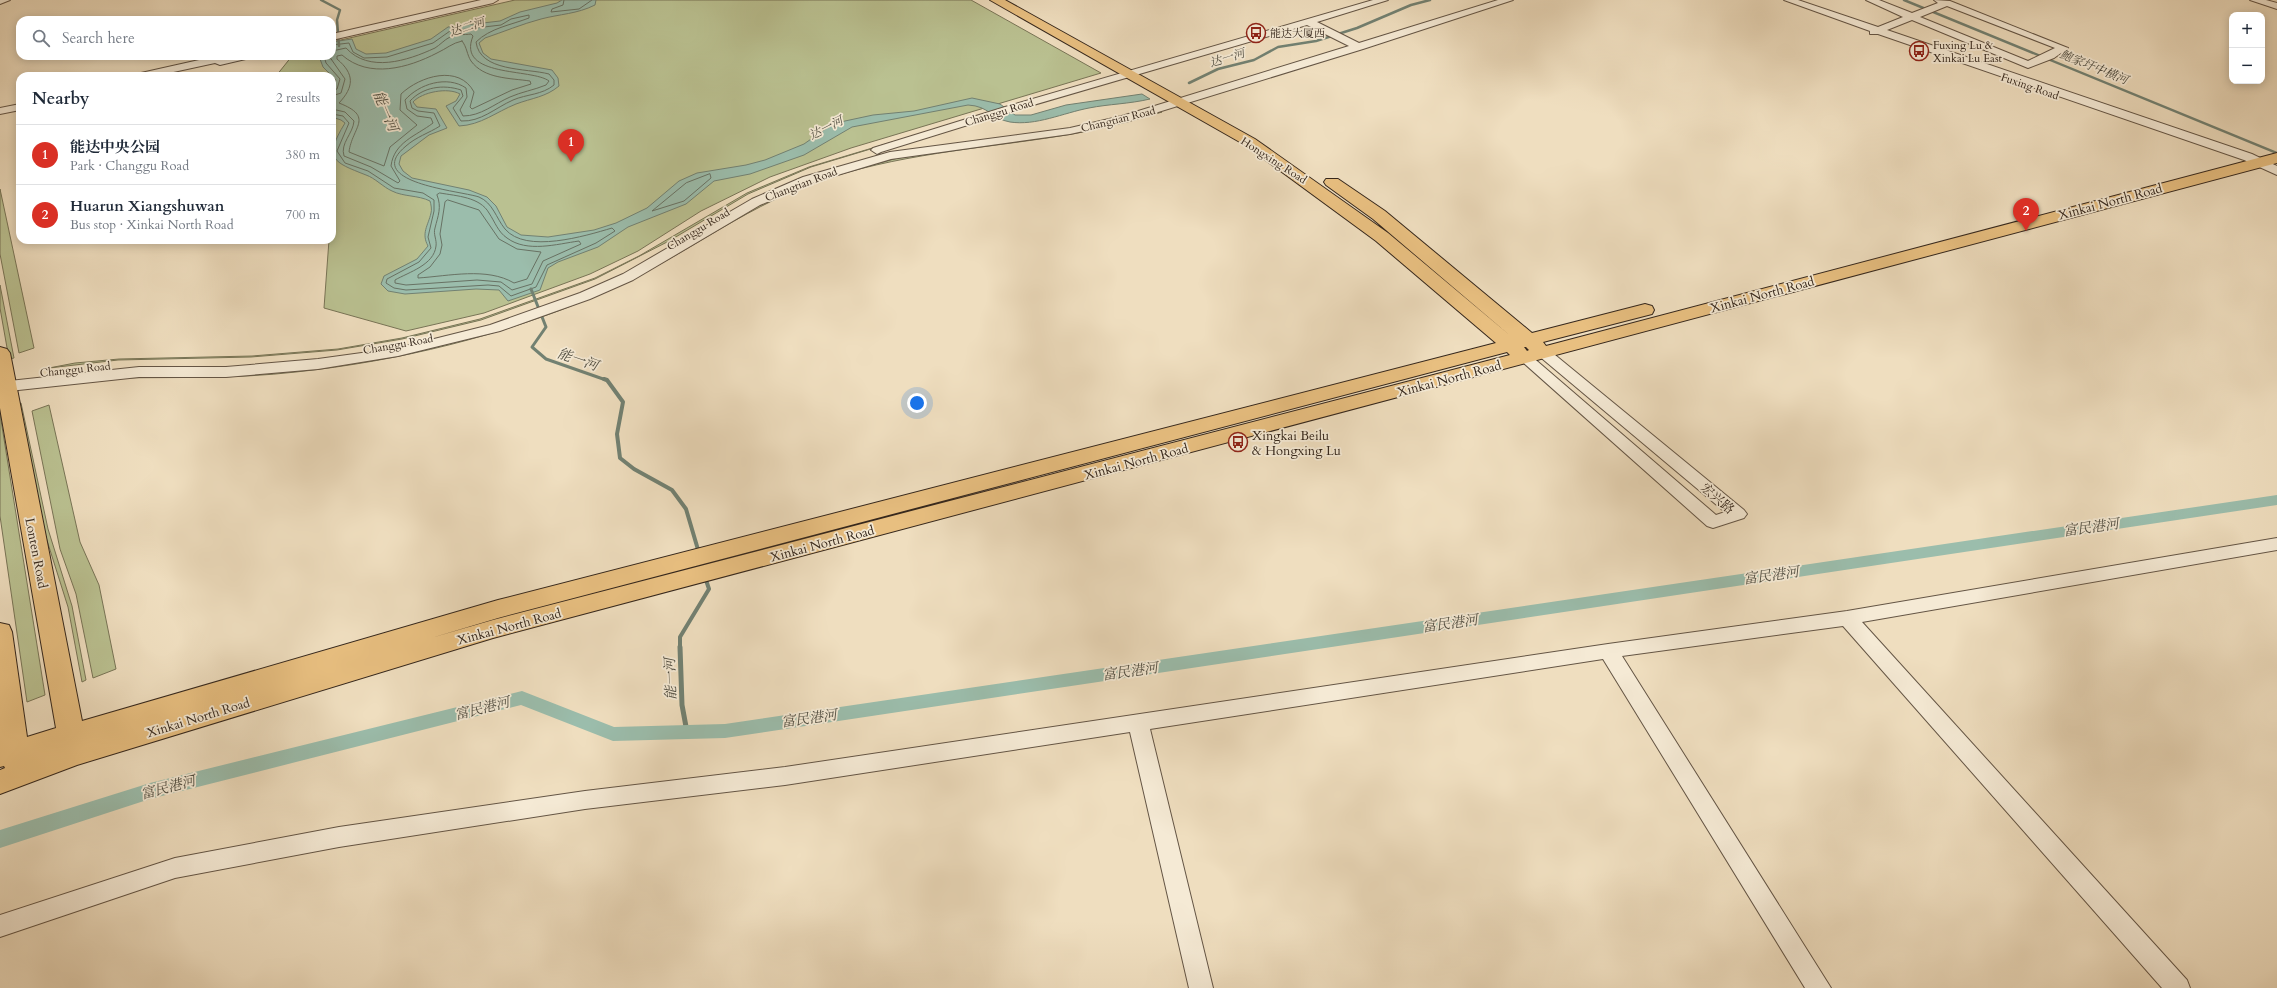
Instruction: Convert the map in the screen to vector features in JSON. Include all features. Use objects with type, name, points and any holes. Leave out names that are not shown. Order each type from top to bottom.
[{"type":"main road","name":"Hongxing Road","points":[[996,0],[1135,72],[1194,99],[1266,138],[1379,214],[1527,349]]},
{"type":"main road","name":"Hongxing Road","points":[[1014,0],[1135,72],[1179,104],[1250,142],[1311,184],[1382,237],[1527,349]]},
{"type":"main road","name":"Xinkai North Road","points":[[8,765],[72,745],[493,629],[1527,349],[2262,157]]},
{"type":"main road","name":"Lonten Road","points":[[0,352],[2,381],[72,745]]},
{"type":"main road","points":[[0,632],[8,765]]},
{"type":"street","points":[[0,1],[5,0]]},
{"type":"street","points":[[336,32],[481,0]]},
{"type":"street","points":[[336,35],[493,0]]},
{"type":"street","name":"Changgu Road","points":[[2,381],[113,365],[253,361],[327,356],[399,345],[454,333],[517,314],[578,292],[666,249],[719,216],[774,188],[842,160],[1009,109],[1383,0]]},
{"type":"street","name":"Changtian Road","points":[[725,219],[756,202],[807,180],[854,165],[890,156],[1070,131],[1125,119],[1179,104],[1508,0]]},
{"type":"street","name":"Fuxing Road","points":[[1780,0],[2262,157],[2277,171]]},
{"type":"street","name":"Fuxing Road","points":[[1789,0],[1877,32]]},
{"type":"street","points":[[1871,0],[1913,17],[2028,65],[2046,58],[2063,48],[1941,4],[1924,13],[1913,17],[1877,32]]},
{"type":"street","points":[[2255,0],[2277,6]]},
{"type":"street","points":[[1308,22],[1358,47]]},
{"type":"street","points":[[159,72],[213,60]]},
{"type":"street","points":[[175,72],[228,60]]},
{"type":"street","points":[[0,107],[16,104]]},
{"type":"street","points":[[0,111],[16,108]]},
{"type":"street","name":"Changgu Road","points":[[2,381],[138,372],[226,372],[318,364],[398,352],[495,328],[585,296],[634,274],[683,246],[725,219]]},
{"type":"street","name":"宏兴路","points":[[1527,349],[1738,514],[1713,522],[1527,349]]},
{"type":"street","points":[[0,926],[176,868],[339,837],[585,800],[793,775],[1608,651],[1847,618],[2277,544]]},
{"type":"street","points":[[1847,618],[2178,988]]},
{"type":"street","points":[[1608,651],[1819,988]]},
{"type":"street","points":[[1138,722],[1201,988]]},
{"type":"shaded area","points":[[515,0],[971,0],[1101,73],[851,148],[770,177],[701,211],[638,251],[590,274],[484,313],[406,331],[324,308],[329,244],[336,244],[336,72],[279,72],[289,60],[336,60],[336,41]]},
{"type":"shaded area","points":[[1099,80],[811,167],[748,194],[669,241],[595,279],[481,320],[402,339],[337,350],[251,357],[118,360],[49,368],[75,363],[119,359],[252,356],[338,349],[402,338],[480,319],[595,278],[639,256],[747,193],[809,167]]},
{"type":"shaded area","points":[[1162,112],[1086,132],[937,153],[877,165],[817,182],[788,193],[734,221],[650,270],[755,207],[818,180],[898,158],[1061,135]]},
{"type":"shaded area","points":[[0,189],[34,348],[19,353],[0,254]]},
{"type":"shaded area","points":[[641,274],[598,295],[525,323],[450,345],[412,354],[373,361],[335,367],[250,376],[114,378],[249,375],[297,371],[377,360],[432,348],[543,316],[599,294]]},
{"type":"shaded area","points":[[0,285],[14,358],[9,359],[0,308]]},
{"type":"shaded area","points":[[21,403],[48,529],[72,606],[86,680],[82,682],[68,607],[44,531],[17,404]]},
{"type":"shaded area","points":[[49,405],[80,542],[99,585],[116,669],[93,678],[76,594],[60,549],[32,411]]},
{"type":"shaded area","points":[[0,414],[45,695],[27,702],[0,516]]},
{"type":"water","name":"达二河","points":[[562,0],[596,0],[595,5],[588,8],[527,23],[485,38],[479,43],[483,53],[491,59],[552,70],[558,78],[559,86],[544,95],[516,104],[481,121],[459,126],[446,106],[456,101],[460,94],[442,91],[429,93],[417,98],[413,102],[417,107],[436,109],[447,128],[429,135],[401,156],[399,164],[403,171],[412,178],[469,190],[487,197],[496,206],[507,227],[521,235],[548,237],[594,230],[616,223],[647,208],[679,181],[697,173],[746,165],[765,160],[804,144],[831,125],[845,121],[873,115],[914,111],[972,98],[1000,104],[1015,115],[1031,115],[1066,105],[1142,94],[1150,99],[1089,108],[1040,121],[1020,123],[1004,120],[986,110],[968,105],[852,127],[804,155],[750,174],[714,181],[686,204],[628,227],[598,247],[558,262],[548,268],[540,290],[508,301],[499,290],[476,289],[405,294],[388,291],[381,284],[384,276],[417,259],[428,246],[425,233],[431,212],[430,201],[392,191],[369,176],[346,166],[336,159],[336,140],[345,123],[336,118],[336,72],[328,72],[323,67],[320,60],[336,60],[336,41],[352,39],[356,49],[366,54],[386,53],[431,39],[448,27],[500,21],[520,12],[557,3]]},
{"type":"waterway","name":"能一河","points":[[321,0],[340,10],[337,20],[339,46]]},
{"type":"waterway","name":"达一河","points":[[1189,83],[1218,69],[1254,60],[1278,47],[1316,41],[1357,28],[1411,5],[1430,0]]},
{"type":"waterway","name":"鲍家圩中横河","points":[[1904,0],[2277,153]]},
{"type":"waterway","name":"能一河","points":[[531,289],[546,327],[532,347],[546,359],[606,380]]},
{"type":"waterway","name":"能一河","points":[[604,379],[607,380],[623,402],[617,434],[620,458],[634,469],[672,490],[686,509],[699,553]]},
{"type":"waterway","name":"富民港河","points":[[0,839],[150,791],[522,698],[613,734],[725,731],[2277,500]]},
{"type":"waterway","name":"能一河","points":[[680,647],[680,637],[709,589],[705,577]]},
{"type":"waterway","name":"能一河","points":[[680,647],[682,705],[687,732]]},
{"type":"place","name":"能达大厦西","points":[[1256,33]]},
{"type":"place","name":"Fuxing Lu & Xinkai Lu East","points":[[1919,51]]},
{"type":"place","name":"能达中央公园","points":[[571,162]]},
{"type":"place","name":"Huarun Xiangshuwan","points":[[2026,231]]},
{"type":"place","name":"Xingkai Beilu & Hongxing Lu","points":[[1238,442]]}]
